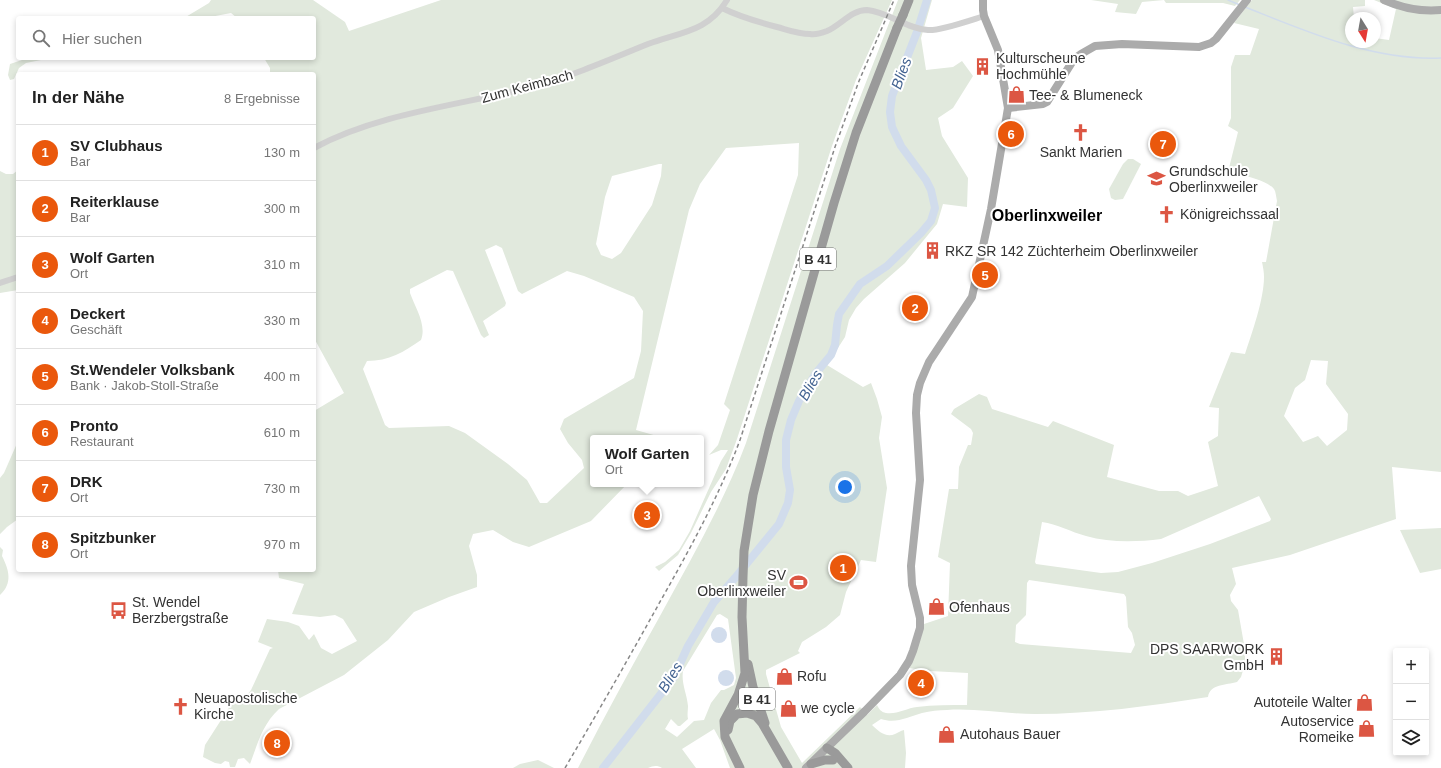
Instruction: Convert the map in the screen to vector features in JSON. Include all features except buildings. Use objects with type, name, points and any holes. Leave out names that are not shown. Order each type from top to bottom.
[{"type":"highway","name":"B 41","points":[[788,768],[782,759],[765,723],[758,704],[746,653],[744,636],[744,551],[753,495],[761,462],[815,270],[856,133],[909,0]]},
{"type":"highway","points":[[740,768],[726,737],[724,727],[726,716],[738,695],[744,679],[744,636]]},
{"type":"highway","points":[[745,768],[732,744],[728,729],[733,717],[742,712],[752,714],[760,719],[782,759]]},
{"type":"highway","points":[[826,749],[833,760],[843,768]]},
{"type":"highway","points":[[826,749],[835,753],[848,768]]},
{"type":"highway","points":[[809,766],[825,760],[833,760]]},
{"type":"main road","points":[[809,766],[900,675],[913,651],[920,628],[920,618],[912,585],[911,566],[920,480],[916,413],[920,383],[929,362],[972,297],[992,203],[1008,108],[998,50],[984,16],[983,0]]},
{"type":"main road","points":[[1384,0],[1401,7],[1420,11],[1441,10]]},
{"type":"main road","points":[[1008,108],[1043,104],[1047,102],[1074,60],[1088,49],[1095,46],[1122,44],[1191,47],[1206,45],[1216,39],[1244,3]]},
{"type":"street","name":"Zum Keimbach","points":[[316,147],[332,138],[366,126],[558,79],[694,29],[711,20],[727,0]]},
{"type":"street","points":[[722,8],[750,20],[802,34],[816,34],[829,30],[853,14],[867,10],[879,13],[923,30],[937,30],[984,16]]},
{"type":"street","points":[[0,283],[16,279]]},
{"type":"shaded area","points":[[211,0],[313,0],[345,22],[349,31],[441,0],[892,0],[856,80],[832,146],[726,469],[711,492],[691,533],[678,555],[659,571],[655,567],[665,562],[679,550],[690,531],[721,461],[728,450],[721,450],[709,455],[718,445],[730,410],[724,404],[798,175],[799,143],[726,148],[700,184],[689,210],[636,430],[654,435],[590,435],[590,487],[624,487],[591,521],[529,547],[513,542],[493,530],[473,534],[469,546],[477,575],[477,587],[414,612],[388,640],[344,675],[279,709],[264,728],[250,764],[244,758],[238,759],[235,767],[230,767],[229,762],[225,761],[221,764],[215,763],[203,757],[205,745],[230,706],[237,698],[247,695],[251,690],[270,649],[273,648],[258,642],[267,619],[288,622],[299,626],[309,640],[314,634],[321,648],[332,654],[357,641],[343,619],[335,615],[320,617],[292,614],[304,584],[279,578],[278,572],[316,572],[316,410],[344,393],[316,342],[316,72],[270,72],[270,68],[265,60],[316,60],[316,16],[235,16],[231,13],[215,16],[187,16],[209,3]],"holes":[[[662,164],[661,176],[652,205],[621,253],[612,259],[601,255],[596,244],[605,197],[612,176]],[[496,245],[502,248],[518,291],[522,294],[567,271],[584,276],[634,297],[643,311],[641,351],[634,378],[564,419],[560,429],[568,443],[582,460],[584,468],[547,503],[540,503],[527,480],[508,464],[465,433],[449,426],[389,428],[385,425],[363,369],[367,361],[389,358],[421,340],[423,328],[410,293],[410,289],[447,270],[453,271],[481,335],[484,338],[489,335],[483,321],[505,306],[506,303],[485,250]]]},
{"type":"shaded area","points":[[898,0],[932,0],[921,38],[926,70],[953,67],[962,61],[973,76],[953,108],[938,118],[942,136],[968,178],[967,207],[943,204],[937,224],[905,263],[864,299],[856,308],[849,320],[845,337],[827,365],[863,387],[871,383],[882,417],[879,438],[887,488],[876,562],[861,560],[846,592],[840,615],[826,627],[802,642],[798,651],[800,653],[766,670],[766,674],[781,727],[802,763],[860,707],[867,715],[877,705],[884,713],[890,713],[923,706],[967,705],[968,673],[930,671],[909,668],[921,637],[924,624],[948,616],[950,563],[938,557],[949,489],[958,489],[959,467],[968,445],[971,445],[973,433],[971,429],[951,414],[954,409],[979,394],[987,397],[992,409],[1048,427],[1053,421],[1114,445],[1107,477],[1159,491],[1178,491],[1188,496],[1218,486],[1208,442],[1218,436],[1219,408],[1209,407],[1231,352],[1245,354],[1251,336],[1262,295],[1264,275],[1262,262],[1266,262],[1277,201],[1275,190],[1265,183],[1228,172],[1238,132],[1228,126],[1231,118],[1231,67],[1235,55],[1250,55],[1259,29],[1234,23],[1252,0],[1365,0],[1365,6],[1353,7],[1353,12],[1345,12],[1345,48],[1381,48],[1381,39],[1389,40],[1396,9],[1374,0],[1441,0],[1441,472],[1392,467],[1396,519],[1290,555],[1232,568],[1236,584],[1230,595],[1231,601],[1238,610],[1245,650],[1245,664],[1241,677],[1237,682],[1215,687],[1209,693],[1208,697],[1100,711],[1035,714],[944,710],[925,712],[892,721],[881,719],[872,725],[882,733],[892,735],[904,730],[906,753],[905,768],[730,768],[720,740],[714,729],[682,749],[696,768],[662,768],[655,766],[648,768],[578,768],[706,531],[737,466],[746,443],[840,149]],"holes":[[[1311,360],[1328,361],[1326,384],[1348,414],[1347,430],[1327,446],[1318,436],[1303,442],[1284,416],[1295,388],[1305,380]],[[1259,496],[1271,519],[1270,521],[1210,544],[1152,563],[1118,572],[1101,573],[1036,564],[1035,562],[1042,522],[1104,540],[1143,541],[1161,539]],[[1029,580],[1124,594],[1126,597],[1128,627],[1132,633],[1135,645],[1131,653],[1020,644],[1015,642],[1016,625],[1026,615],[1027,583]],[[720,614],[728,619],[736,678],[734,685],[721,690],[711,703],[704,720],[694,721],[677,737],[665,729],[671,719],[678,726],[688,719],[688,706],[683,680],[683,671],[717,615]]]},
{"type":"shaded area","points":[[1091,0],[1164,0],[1142,2],[1136,14],[1115,12],[1118,4]]},
{"type":"shaded area","points":[[1164,0],[1240,0],[1235,6],[1223,3],[1166,3]]},
{"type":"shaded area","points":[[22,60],[41,60],[26,63],[16,72],[14,79],[10,80],[8,75],[10,64]]},
{"type":"shaded area","points":[[1128,159],[1133,159],[1141,164],[1123,199],[1115,200],[1111,198],[1109,189],[1123,164]]},
{"type":"shaded area","points":[[0,171],[6,174],[13,174],[16,172],[16,290],[0,293]]},
{"type":"shaded area","points":[[16,446],[16,520],[0,534],[0,478],[4,473]]},
{"type":"shaded area","points":[[1441,528],[1441,569],[1420,573],[1400,530]]},
{"type":"shaded area","points":[[0,547],[3,550],[2,556],[8,571],[8,581],[7,586],[0,595]]},
{"type":"shaded area","points":[[538,760],[554,768],[513,768],[520,764]]},
{"type":"water","points":[[719,627],[725,629],[727,635],[725,641],[719,643],[713,641],[711,635],[713,629]]},
{"type":"water","points":[[726,670],[732,672],[734,678],[732,684],[726,686],[720,684],[718,678],[720,672]]},
{"type":"waterway","name":"Blies","points":[[603,768],[674,677],[688,646],[714,602],[779,524],[788,503],[790,490],[786,467],[786,440],[791,420],[799,401],[816,373],[831,355],[835,345],[839,314],[860,284],[887,266],[921,233],[931,221],[935,208],[931,190],[926,180],[901,146],[892,127],[890,112],[892,96],[917,32],[927,0]]},
{"type":"waterway","points":[[1228,0],[1240,5]]},
{"type":"waterway","points":[[1245,7],[1317,35],[1366,50],[1416,58],[1441,58]]},
{"type":"railway","points":[[565,768],[683,561],[714,501],[732,461],[835,147],[859,81],[894,0]]},
{"type":"place","name":"Kulturscheune Hochmühle","points":[[983,66]]},
{"type":"place","name":"Tee- & Blumeneck","points":[[1016,95]]},
{"type":"place","name":"Sankt Marien","points":[[1081,132]]},
{"type":"place","name":"Pronto","points":[[1011,134]]},
{"type":"place","name":"DRK","points":[[1163,144]]},
{"type":"place","name":"Grundschule Oberlinxweiler","points":[[1156,179]]},
{"type":"place","name":"Königreichssaal","points":[[1167,214]]},
{"type":"place","name":"RKZ SR 142 Züchterheim Oberlinxweiler","points":[[932,251]]},
{"type":"place","name":"St.Wendeler Volksbank","points":[[985,275]]},
{"type":"place","name":"Reiterklause","points":[[915,308]]},
{"type":"place","name":"Wolf Garten","points":[[647,515]]},
{"type":"place","name":"SV Clubhaus","points":[[843,568]]},
{"type":"place","name":"SV Oberlinxweiler","points":[[799,583]]},
{"type":"place","name":"Ofenhaus","points":[[936,607]]},
{"type":"place","name":"St. Wendel Berzbergstraße","points":[[119,610]]},
{"type":"place","name":"DPS SAARWORK GmbH","points":[[1277,657]]},
{"type":"place","name":"Rofu","points":[[784,676]]},
{"type":"place","name":"Deckert","points":[[921,683]]},
{"type":"place","name":"Autoteile Walter","points":[[1365,702]]},
{"type":"place","name":"Neuapostolische Kirche","points":[[181,706]]},
{"type":"place","name":"we cycle","points":[[788,708]]},
{"type":"place","name":"Autoservice Romeike","points":[[1367,729]]},
{"type":"place","name":"Autohaus Bauer","points":[[947,734]]},
{"type":"place","name":"Spitzbunker","points":[[277,743]]},
{"type":"district","name":"Oberlinxweiler","points":[[1047,215]]}]
